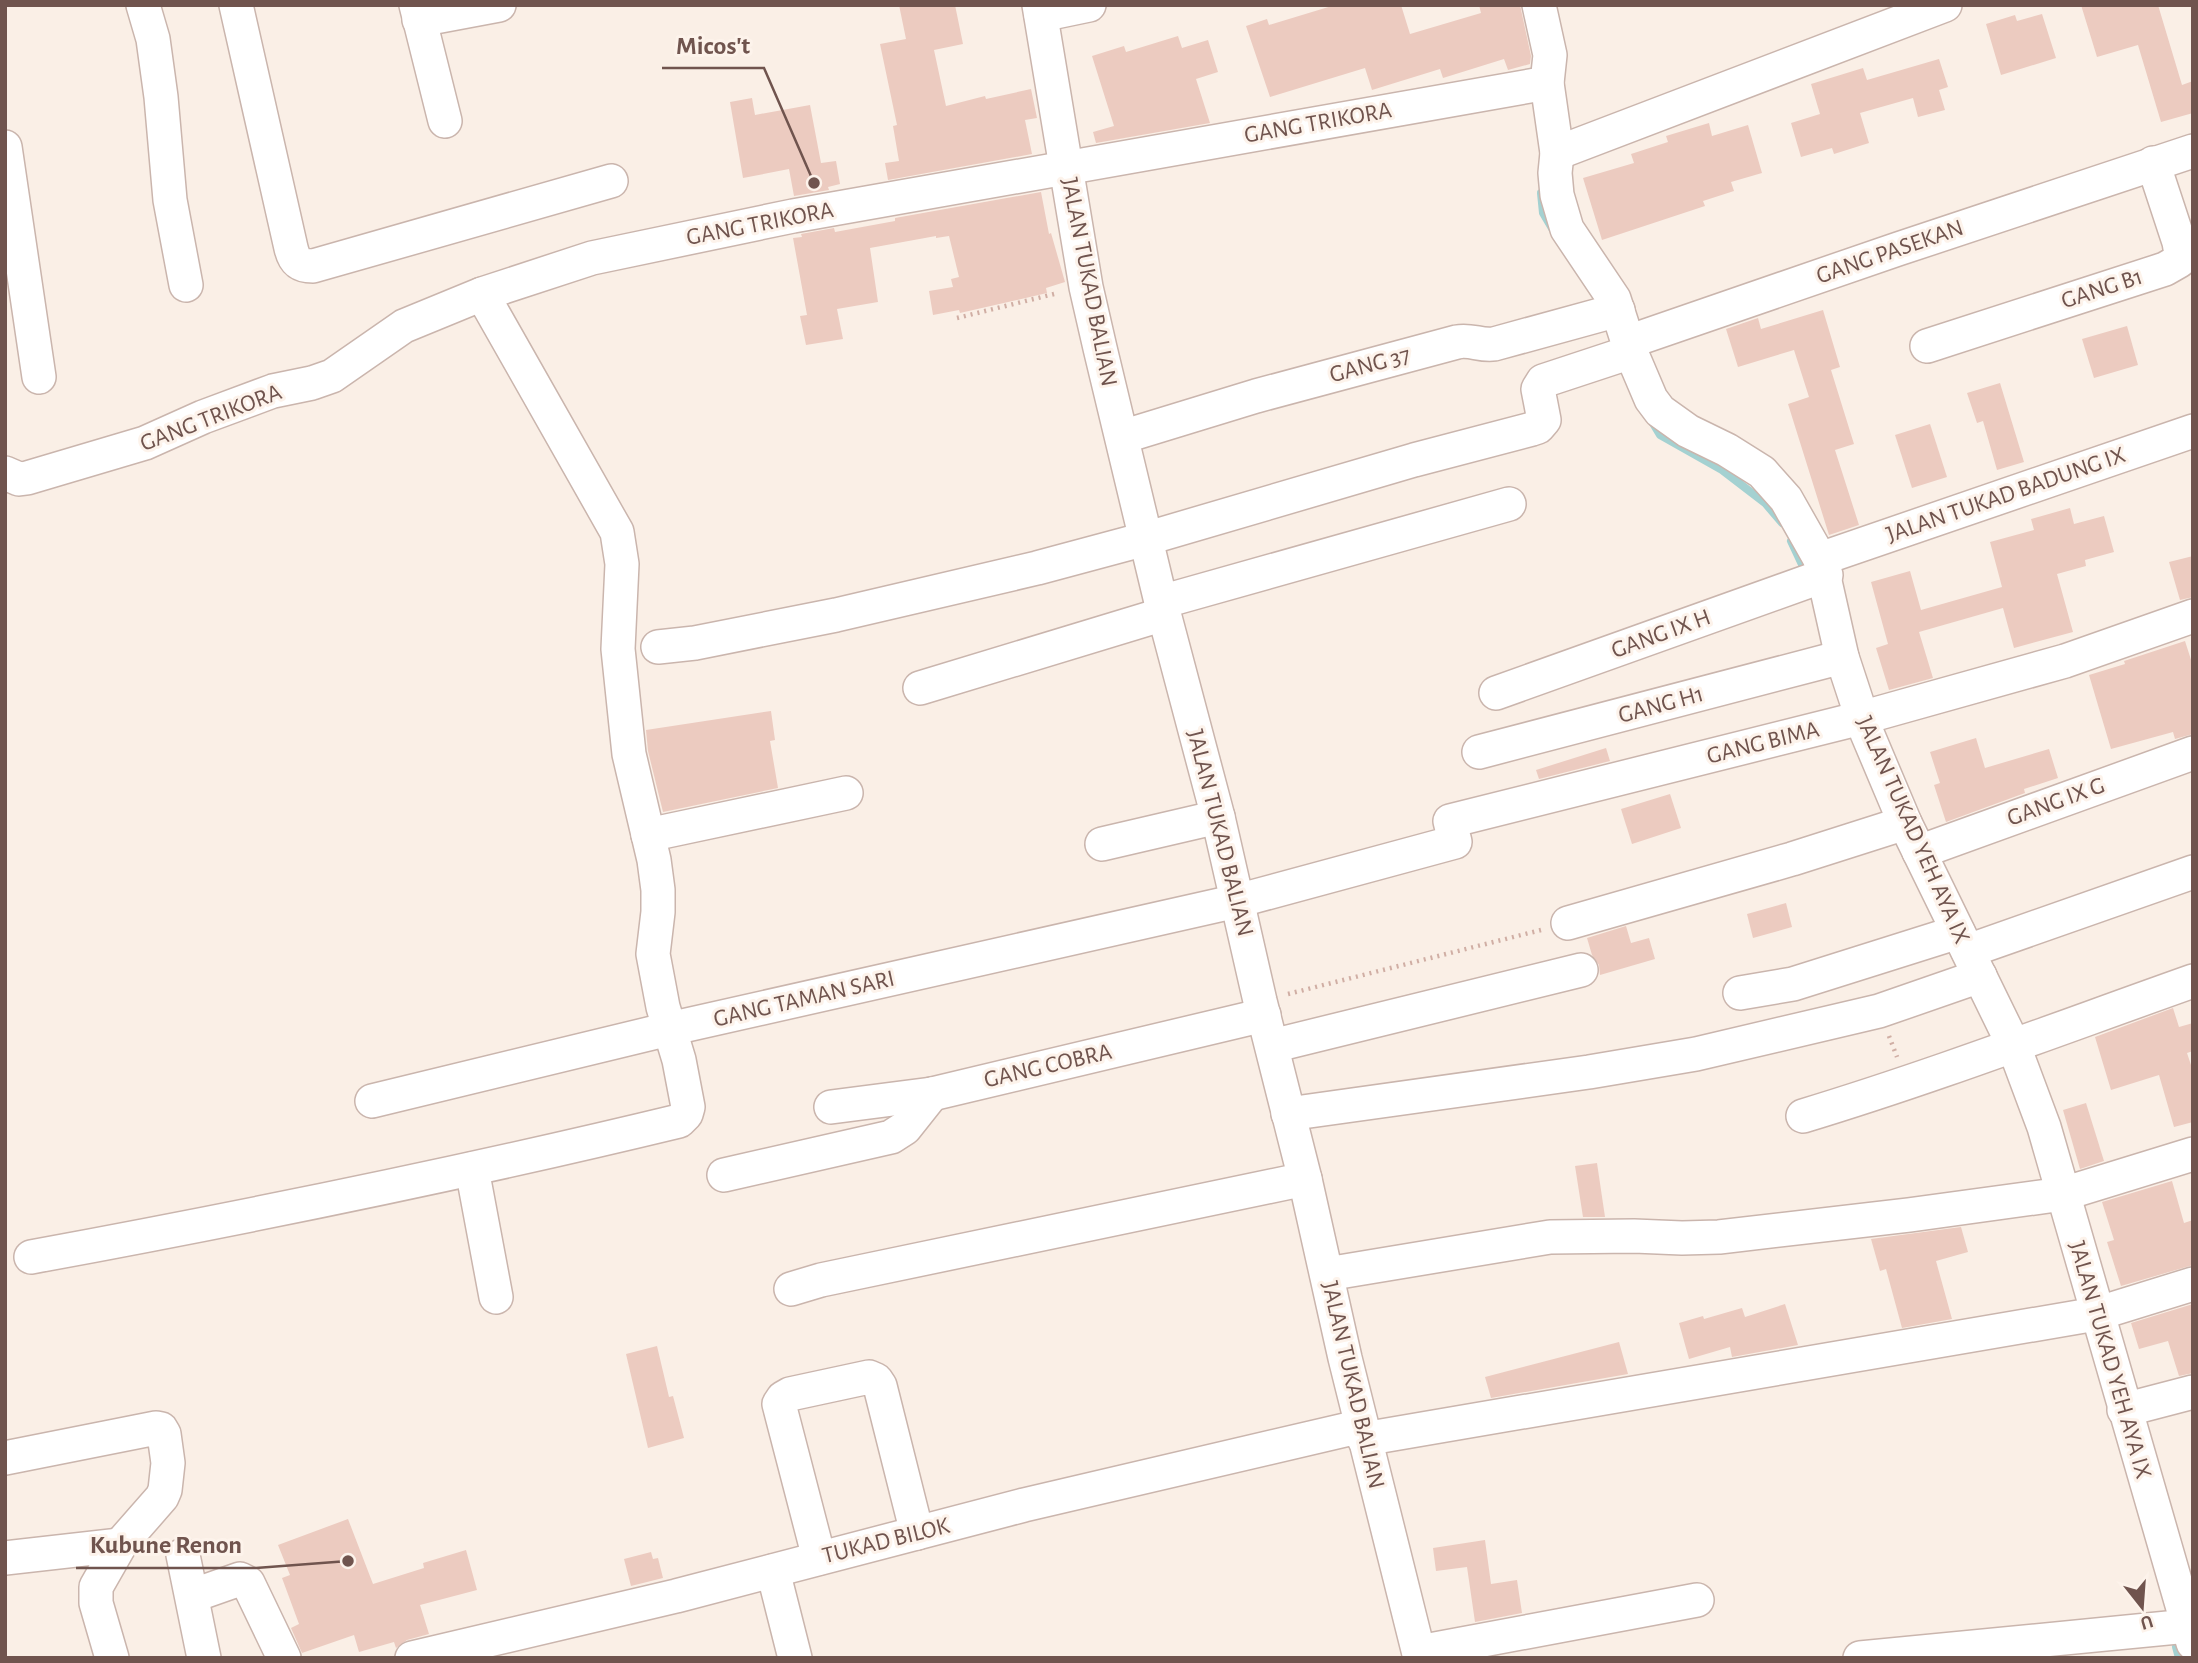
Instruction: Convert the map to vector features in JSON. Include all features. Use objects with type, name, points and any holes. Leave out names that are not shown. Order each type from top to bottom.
[{"type":"street","points":[[143,5],[153,39],[170,200],[186,285]]},
{"type":"street","points":[[236,5],[290,248],[294,258],[305,266],[313,266],[611,181]]},
{"type":"street","points":[[445,121],[418,13],[499,5]]},
{"type":"street","points":[[1040,10],[1089,5]]},
{"type":"street","name":"JALAN TUKAD YEH AYA IX","points":[[1539,5],[1550,55],[1547,83],[1557,153],[1555,173],[1567,229],[1615,299],[1643,384],[1660,411],[1688,431],[1727,450],[1762,472],[1787,499],[1823,567],[1842,657],[1861,718],[1905,823],[2013,1044],[2044,1127],[2190,1634]]},
{"type":"street","points":[[1557,153],[1945,5]]},
{"type":"street","name":"JALAN TUKAD BALIAN","points":[[1040,10],[1086,287],[1145,540],[1218,817],[1363,1432],[1419,1655]]},
{"type":"street","name":"GANG TRIKORA","points":[[8,475],[27,478],[91,461],[145,443],[203,417],[273,391],[332,376],[404,326],[482,294],[592,258],[793,216],[1547,83]]},
{"type":"street","points":[[5,147],[40,377]]},
{"type":"street","name":"GANG PASEKAN","points":[[658,647],[695,643],[836,615],[1037,568],[1145,540],[1272,501],[1538,427],[1545,415],[1538,389],[1543,381],[1630,347],[2193,151]]},
{"type":"street","name":"GANG B1","points":[[1927,346],[2165,269],[2179,261],[2179,242],[2153,163]]},
{"type":"street","points":[[31,1257],[472,1169],[679,1121],[686,1114],[688,1107],[679,1060],[669,1029],[653,954],[658,890],[629,754],[618,649],[622,564],[617,532],[482,294]]},
{"type":"street","name":"GANG 37","points":[[1122,437],[1256,396],[1457,342],[1467,340],[1477,344],[1494,344],[1618,310]]},
{"type":"street","name":"JALAN TUKAD BADUNG IX","points":[[1823,567],[2193,431]]},
{"type":"street","points":[[920,688],[1162,608],[1509,504]]},
{"type":"street","name":"GANG IX H","points":[[1496,693],[1823,567]]},
{"type":"street","name":"GANG BIMA","points":[[1450,821],[1861,718],[2065,661],[2193,616]]},
{"type":"street","name":"GANG H1","points":[[1479,752],[1842,657]]},
{"type":"street","name":"GANG IX G","points":[[1919,852],[2193,753]]},
{"type":"street","points":[[648,835],[846,793]]},
{"type":"street","points":[[1102,844],[1218,817]]},
{"type":"street","name":"GANG TAMAN SARI","points":[[372,1101],[669,1029],[1237,901],[1455,842],[1450,821]]},
{"type":"street","points":[[1568,923],[1792,859],[1905,823]]},
{"type":"street","points":[[1740,993],[1969,953],[2193,872]]},
{"type":"street","points":[[1288,1114],[1589,1072],[1696,1054],[1878,1011],[1969,953]]},
{"type":"street","name":"GANG COBRA","points":[[831,1107],[932,1094],[1265,1021],[1581,970]]},
{"type":"street","points":[[1803,1116],[1908,1084],[2193,981]]},
{"type":"street","points":[[724,1175],[891,1137],[905,1128],[932,1094]]},
{"type":"street","points":[[1327,1275],[1550,1237],[1719,1237],[2063,1194],[2193,1154]]},
{"type":"street","points":[[472,1169],[496,1297]]},
{"type":"street","points":[[791,1289],[821,1280],[1305,1179]]},
{"type":"street","name":"TUKAD BILOK","points":[[412,1658],[676,1596],[1175,1468],[1363,1432],[2096,1314],[2193,1284]]},
{"type":"street","points":[[819,1558],[779,1404],[790,1394],[869,1377],[876,1380],[880,1386],[917,1534]]},
{"type":"street","points":[[2124,1410],[2193,1392]]},
{"type":"street","points":[[5,1458],[161,1429],[164,1434],[167,1463],[162,1497],[120,1545],[98,1581],[95,1595],[112,1658]]},
{"type":"street","points":[[5,1558],[120,1545]]},
{"type":"street","points":[[183,1555],[204,1658]]},
{"type":"street","points":[[774,1571],[795,1658]]},
{"type":"street","points":[[203,1592],[240,1579],[248,1583],[284,1658]]},
{"type":"street","points":[[1419,1655],[1697,1600]]},
{"type":"street","points":[[1860,1658],[2190,1634]]},
{"type":"path","points":[[957,318],[1070,290]]},
{"type":"path","points":[[1265,1021],[1568,923]]},
{"type":"path","points":[[1878,1011],[1908,1084]]},
{"type":"building","points":[[899,5],[955,5],[963,44],[934,50],[946,106],[985,96],[986,99],[1031,89],[1037,118],[1025,120],[1032,154],[888,180],[885,163],[899,161],[893,126],[897,125],[880,44],[906,39]]},
{"type":"building","points":[[1335,5],[1401,5],[1410,34],[1481,13],[1479,5],[1520,5],[1531,56],[1530,64],[1508,70],[1504,59],[1443,78],[1440,69],[1372,90],[1365,68],[1270,97],[1246,26],[1267,19],[1269,25]]},
{"type":"building","points":[[2081,5],[2158,5],[2182,85],[2193,81],[2193,113],[2161,122],[2138,45],[2097,57]]},
{"type":"building","points":[[2042,14],[2056,58],[2001,75],[1986,24],[2015,15],[2017,21]]},
{"type":"building","points":[[1178,36],[1182,48],[1208,40],[1218,72],[1196,79],[1210,123],[1096,143],[1093,132],[1114,126],[1092,56],[1124,46],[1126,52]]},
{"type":"building","points":[[1939,59],[1948,87],[1939,90],[1945,110],[1918,117],[1913,98],[1860,113],[1869,143],[1834,154],[1832,148],[1801,157],[1791,123],[1820,114],[1811,84],[1863,68],[1867,80]]},
{"type":"building","points":[[752,98],[755,115],[810,105],[821,163],[836,161],[840,184],[828,187],[829,190],[794,196],[789,169],[743,178],[730,102]]},
{"type":"building","points":[[1709,123],[1712,136],[1748,125],[1762,173],[1731,182],[1734,191],[1703,201],[1705,206],[1602,240],[1583,178],[1634,163],[1631,154],[1668,142],[1666,136]]},
{"type":"building","points":[[1041,192],[1049,234],[1051,233],[1065,282],[1046,288],[1047,293],[960,313],[959,310],[933,315],[929,291],[953,287],[951,279],[959,277],[949,236],[870,248],[878,302],[837,309],[843,339],[806,345],[800,316],[807,315],[793,238],[802,237],[801,234],[834,228],[835,232],[895,221],[895,218]]},
{"type":"building","points":[[1823,310],[1840,367],[1831,370],[1854,444],[1835,450],[1859,525],[1829,535],[1788,404],[1809,397],[1794,350],[1738,367],[1726,329],[1758,318],[1761,329]]},
{"type":"building","points":[[2127,326],[2138,365],[2094,378],[2082,339]]},
{"type":"building","points":[[2000,383],[2024,462],[1997,470],[1983,421],[1977,423],[1967,393]]},
{"type":"building","points":[[1930,424],[1947,477],[1912,488],[1895,435]]},
{"type":"building","points":[[2070,508],[2074,524],[2104,516],[2114,552],[2085,560],[2086,566],[2057,574],[2073,632],[2014,648],[2003,608],[1919,632],[1933,678],[1889,690],[1876,648],[1888,644],[1871,582],[1910,571],[1921,610],[2002,587],[1990,542],[2034,530],[2031,519]]},
{"type":"building","points":[[2193,556],[2193,597],[2180,600],[2169,562]]},
{"type":"building","points":[[2185,641],[2193,666],[2193,734],[2175,739],[2173,732],[2111,749],[2089,675]]},
{"type":"building","points":[[771,711],[775,740],[770,741],[778,788],[663,812],[648,751],[646,730]]},
{"type":"building","points":[[1976,738],[1985,768],[2049,749],[2058,778],[2024,789],[2025,793],[1946,822],[1934,785],[1940,783],[1930,752]]},
{"type":"building","points":[[1606,748],[1610,761],[1539,779],[1536,770]]},
{"type":"building","points":[[1670,794],[1681,828],[1632,844],[1621,809]]},
{"type":"building","points":[[1786,903],[1792,927],[1753,938],[1747,914]]},
{"type":"building","points":[[1626,926],[1631,943],[1649,938],[1655,959],[1600,975],[1599,965],[1592,955],[1587,938]]},
{"type":"building","points":[[2173,1008],[2179,1027],[2193,1023],[2193,1051],[2187,1053],[2193,1071],[2193,1122],[2174,1127],[2159,1075],[2111,1090],[2095,1037]]},
{"type":"building","points":[[2086,1103],[2104,1161],[2080,1169],[2063,1110]]},
{"type":"building","points":[[1597,1163],[1605,1217],[1583,1217],[1575,1166]]},
{"type":"building","points":[[2172,1181],[2184,1223],[2193,1220],[2193,1265],[2121,1286],[2107,1242],[2114,1240],[2102,1202]]},
{"type":"building","points":[[1961,1227],[1968,1252],[1936,1261],[1952,1319],[1902,1328],[1886,1269],[1880,1271],[1871,1239]]},
{"type":"building","points":[[1785,1304],[1798,1345],[1732,1357],[1730,1347],[1689,1359],[1679,1323],[1742,1308],[1745,1317]]},
{"type":"building","points":[[2193,1304],[2193,1373],[2179,1376],[2168,1341],[2139,1349],[2131,1323]]},
{"type":"building","points":[[1619,1342],[1628,1374],[1491,1398],[1485,1377]]},
{"type":"building","points":[[657,1346],[669,1397],[673,1396],[684,1438],[648,1448],[626,1354]]},
{"type":"building","points":[[348,1519],[373,1584],[424,1568],[423,1563],[466,1550],[477,1590],[420,1605],[429,1634],[407,1640],[396,1648],[394,1642],[359,1652],[354,1635],[302,1653],[291,1628],[299,1624],[282,1578],[290,1575],[278,1545]]},
{"type":"building","points":[[1485,1540],[1491,1584],[1517,1580],[1522,1613],[1475,1622],[1467,1567],[1436,1571],[1433,1548]]},
{"type":"building","points":[[651,1552],[653,1559],[658,1558],[663,1578],[631,1586],[624,1559]]},
{"type":"waterway","points":[[1541,193],[1543,213],[1553,230]]},
{"type":"waterway","points":[[1651,420],[1660,435],[1722,470],[1765,503],[1782,523]]},
{"type":"waterway","points":[[1791,541],[1806,573]]},
{"type":"waterway","points":[[2176,1647],[2179,1658]]},
{"type":"place","name":"Micos't","points":[[814,183]]},
{"type":"place","name":"Kubune Renon","points":[[348,1561]]}]
